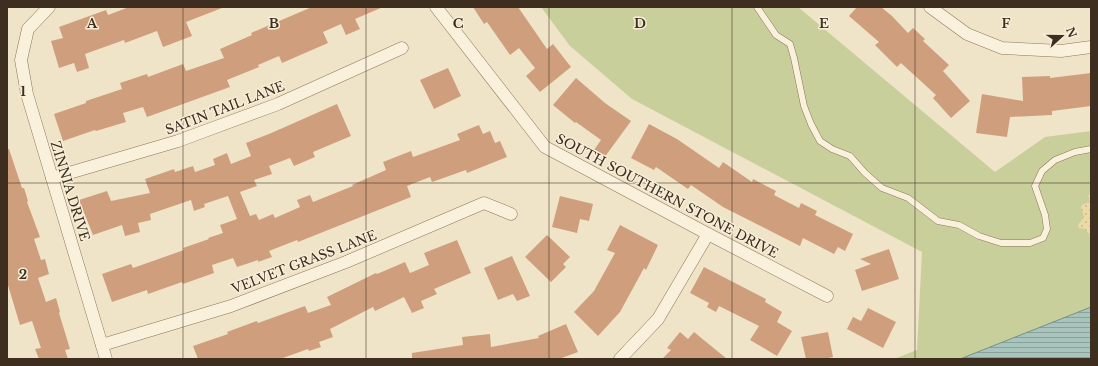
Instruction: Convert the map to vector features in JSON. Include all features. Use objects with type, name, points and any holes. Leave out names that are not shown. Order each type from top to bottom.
[{"type":"street","name":"ZINNIA DRIVE","points":[[49,7],[28,29],[21,60],[27,94],[106,359]]},
{"type":"street","name":"SOUTH SOUTHERN STONE DRIVE","points":[[436,7],[545,147],[827,296]]},
{"type":"street","points":[[930,7],[967,34],[1002,48],[1061,51],[1091,47]]},
{"type":"street","name":"SATIN TAIL LANE","points":[[52,178],[178,141],[278,104],[402,48]]},
{"type":"street","name":"VELVET GRASS LANE","points":[[102,345],[231,306],[346,262],[484,203],[511,214]]},
{"type":"street","points":[[620,359],[658,319],[708,234]]},
{"type":"lane","points":[[757,7],[776,35],[790,44],[804,106],[820,141],[832,149],[850,156],[865,173],[882,188],[908,198],[938,221],[959,226],[979,236],[1001,243],[1030,243],[1043,238],[1047,229],[1045,215],[1035,186],[1042,171],[1055,160],[1075,152],[1091,149]]},
{"type":"green space","points":[[541,7],[798,7],[995,172],[1045,137],[1091,131],[1091,359],[894,359],[917,350],[922,252],[632,99],[570,46]]},
{"type":"sand","points":[[1091,191],[1091,239],[1086,229],[1079,228],[1078,225],[1084,217],[1081,207],[1082,205],[1090,202],[1088,195]]},
{"type":"water","points":[[1091,307],[1091,359],[960,359]]},
{"type":"building","points":[[129,7],[222,8],[186,22],[192,36],[163,47],[157,31],[125,43],[124,40],[85,54],[89,68],[77,72],[74,63],[59,68],[51,41],[63,38],[59,27],[106,10],[108,15]]},
{"type":"building","points":[[312,7],[383,7],[355,19],[360,29],[346,35],[341,24],[323,32],[328,43],[282,63],[279,56],[258,65],[259,67],[227,80],[230,87],[147,117],[143,107],[123,113],[126,122],[96,131],[95,130],[63,141],[54,114],[122,89],[120,83],[147,74],[148,77],[183,64],[186,71],[224,58],[220,49],[252,35],[251,33]]},
{"type":"building","points":[[473,7],[518,7],[547,49],[553,44],[571,67],[540,92],[526,76],[535,68],[519,48],[510,55],[487,22],[484,24]]},
{"type":"building","points":[[857,7],[881,7],[908,33],[913,28],[925,39],[923,41],[949,65],[943,71],[970,101],[951,118],[933,98],[936,95],[901,63],[897,67],[875,45],[879,42],[849,16]]},
{"type":"building","points":[[448,68],[461,96],[434,109],[420,80]]},
{"type":"building","points":[[1091,73],[1091,106],[1052,111],[1052,115],[1010,117],[1007,137],[976,133],[982,94],[1023,101],[1022,77],[1050,76],[1050,78]]},
{"type":"building","points":[[576,78],[605,103],[631,121],[604,158],[594,150],[601,140],[576,122],[575,123],[553,105]]},
{"type":"building","points":[[337,104],[351,136],[313,152],[315,157],[294,166],[290,158],[269,166],[272,174],[254,180],[257,186],[240,192],[250,216],[256,214],[259,220],[273,214],[275,218],[300,207],[297,200],[310,195],[313,202],[353,186],[352,185],[386,170],[383,162],[411,151],[413,157],[460,140],[457,134],[479,125],[483,134],[490,131],[495,143],[500,141],[507,157],[467,173],[466,170],[432,182],[430,177],[407,186],[411,197],[298,242],[297,240],[269,251],[272,257],[237,267],[233,258],[212,265],[214,273],[148,294],[147,290],[112,302],[102,274],[131,264],[133,268],[184,250],[183,248],[223,233],[220,225],[237,219],[228,196],[204,204],[205,207],[194,211],[191,200],[150,214],[151,220],[138,223],[140,232],[125,236],[122,225],[93,235],[79,200],[107,191],[111,201],[150,193],[145,179],[174,169],[175,172],[193,166],[195,172],[215,165],[213,159],[227,153],[231,164],[251,156],[246,143]]},
{"type":"building","points":[[649,124],[677,139],[719,168],[723,162],[752,182],[753,179],[776,191],[774,195],[799,208],[801,203],[817,211],[815,215],[853,234],[845,251],[838,247],[834,254],[803,238],[800,246],[723,207],[691,185],[688,189],[656,167],[654,170],[631,158]]},
{"type":"building","points":[[7,149],[9,149],[22,188],[24,188],[27,202],[40,237],[34,239],[41,260],[45,259],[49,274],[38,278],[46,302],[56,298],[70,349],[65,350],[68,359],[39,359],[35,349],[41,348],[32,321],[20,325],[7,282]]},
{"type":"building","points":[[560,196],[593,204],[589,221],[580,219],[577,233],[552,227]]},
{"type":"building","points":[[620,225],[658,245],[646,270],[644,268],[620,312],[598,336],[574,312],[594,291],[615,253],[607,250]]},
{"type":"building","points":[[547,235],[570,257],[563,264],[566,267],[551,282],[525,257]]},
{"type":"building","points":[[457,240],[471,273],[434,289],[437,294],[421,301],[424,308],[412,313],[404,297],[375,311],[373,307],[330,329],[333,337],[319,342],[321,347],[309,351],[308,349],[280,359],[198,359],[193,346],[228,334],[227,332],[257,321],[258,323],[305,306],[308,313],[331,305],[327,297],[376,273],[377,274],[405,262],[410,273],[429,265],[424,253]]},
{"type":"building","points":[[889,249],[899,279],[862,291],[855,270],[871,264],[860,259]]},
{"type":"building","points":[[512,256],[530,296],[517,301],[513,294],[498,300],[484,268]]},
{"type":"building","points":[[704,267],[766,299],[765,302],[782,312],[777,322],[792,331],[777,356],[750,340],[759,326],[719,306],[716,312],[707,307],[709,303],[690,293]]},
{"type":"building","points":[[868,308],[896,322],[883,348],[847,329],[853,317],[861,321]]},
{"type":"building","points":[[566,324],[578,352],[559,359],[412,359],[412,353],[463,345],[462,337],[490,334],[491,347],[539,338],[538,336]]},
{"type":"building","points":[[680,332],[688,339],[694,332],[727,359],[662,359],[671,350],[667,348]]},
{"type":"building","points":[[828,332],[833,357],[824,359],[806,359],[801,337]]}]
